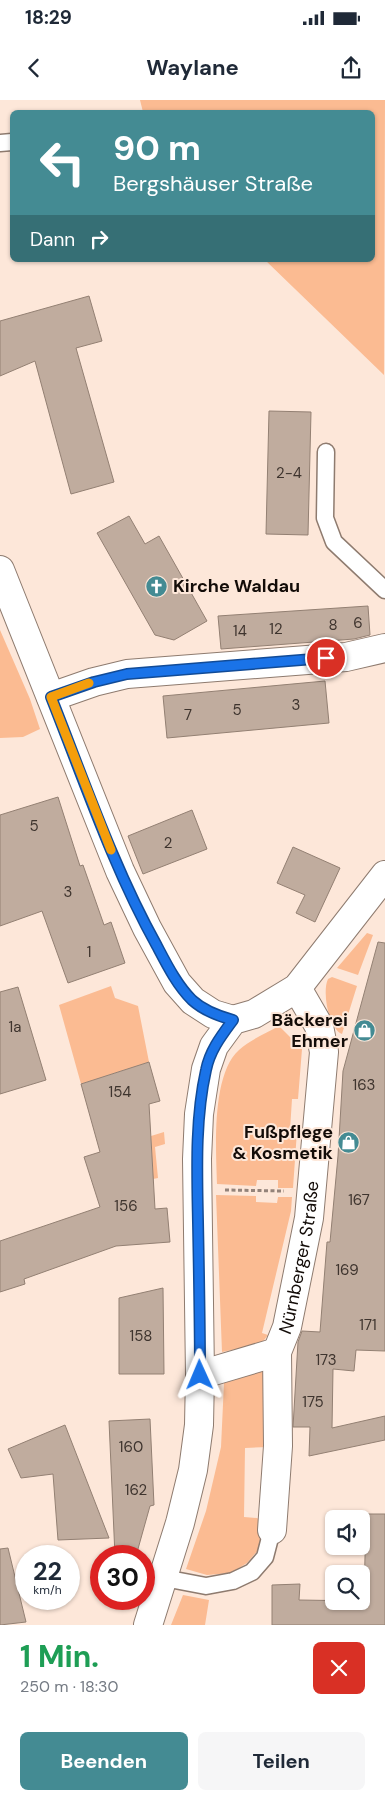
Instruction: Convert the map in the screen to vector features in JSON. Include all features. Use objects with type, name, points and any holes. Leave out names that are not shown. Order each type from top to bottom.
[{"type":"street","points":[[0,570],[120,871],[156,944],[178,983],[193,1001],[213,1014],[233,1020],[254,1014],[297,988],[385,875]]},
{"type":"street","points":[[51,697],[94,682],[127,674],[346,657],[385,648]]},
{"type":"street","name":"Nürnberger Straße","points":[[272,1530],[278,1446],[278,1352],[287,1327],[310,1218],[324,1052],[319,1026],[297,988]]},
{"type":"street","points":[[148,1625],[164,1578],[193,1470],[199,1426],[200,1375],[197,1189],[199,1114],[206,1069],[214,1046],[233,1020]]},
{"type":"street","name":"Nürnberger Straße","points":[[200,1375],[278,1352]]},
{"type":"lane","points":[[326,452],[325,518],[334,542],[385,590]]},
{"type":"lane","name":"Nürnberger Straße","points":[[164,1578],[206,1586],[233,1581],[252,1572],[265,1557],[272,1530]]},
{"type":"path","points":[[197,1189],[312,1192]]},
{"type":"shaded area","points":[[140,100],[385,100],[384,375],[267,262],[375,262],[375,110],[142,110]]},
{"type":"shaded area","points":[[0,630],[30,699],[40,729],[23,737],[0,738]]},
{"type":"shaded area","points":[[367,933],[373,935],[358,975],[337,968]]},
{"type":"shaded area","points":[[332,977],[357,986],[342,1034],[333,1025],[326,1000],[326,985],[328,979]]},
{"type":"shaded area","points":[[111,986],[115,998],[138,1006],[149,1062],[81,1084],[59,1005]]},
{"type":"shaded area","points":[[279,1026],[302,1049],[298,1099],[292,1099],[290,1130],[297,1131],[293,1188],[278,1188],[278,1180],[257,1180],[256,1186],[217,1184],[217,1114],[219,1094],[224,1077],[230,1062],[243,1046]]},
{"type":"shaded area","points":[[164,1132],[165,1144],[155,1147],[158,1178],[153,1179],[151,1136]]},
{"type":"shaded area","points":[[216,1195],[256,1196],[256,1202],[277,1203],[278,1197],[292,1197],[291,1211],[262,1333],[268,1335],[261,1344],[222,1352]]},
{"type":"shaded area","points":[[263,1371],[268,1375],[268,1447],[245,1448],[244,1517],[257,1518],[263,1522],[260,1548],[247,1563],[231,1573],[207,1575],[186,1569],[206,1511],[221,1447],[224,1383]]},
{"type":"shaded area","points":[[183,1595],[209,1600],[205,1625],[171,1625]]},
{"type":"building","points":[[89,296],[102,341],[76,348],[114,482],[71,494],[35,361],[0,376],[0,321]]},
{"type":"building","points":[[269,411],[311,412],[308,535],[266,534]]},
{"type":"building","name":"Kirche Waldau","points":[[129,516],[145,544],[159,536],[207,621],[174,640],[155,635],[97,533]]},
{"type":"building","points":[[368,606],[370,635],[354,639],[221,649],[218,616]]},
{"type":"building","points":[[325,681],[329,723],[167,738],[163,696]]},
{"type":"building","points":[[58,797],[80,866],[83,865],[104,925],[111,922],[125,963],[68,983],[42,911],[0,926],[0,815]]},
{"type":"building","points":[[192,810],[207,849],[143,874],[128,836]]},
{"type":"building","points":[[293,847],[340,868],[315,922],[296,913],[305,895],[277,883]]},
{"type":"building","points":[[378,942],[385,943],[385,1351],[356,1350],[354,1371],[333,1369],[332,1428],[385,1416],[385,1440],[309,1456],[310,1427],[293,1427],[298,1342],[302,1331],[320,1332],[327,1242],[330,1242],[338,1156],[343,1071]]},
{"type":"building","points":[[18,987],[46,1080],[0,1094],[0,992]]},
{"type":"building","points":[[149,1062],[160,1101],[149,1104],[155,1209],[167,1208],[170,1242],[116,1246],[24,1279],[25,1284],[0,1292],[0,1241],[100,1207],[84,1157],[100,1152],[81,1084]]},
{"type":"building","points":[[163,1288],[164,1374],[119,1374],[119,1298]]},
{"type":"building","points":[[150,1419],[154,1505],[150,1506],[139,1545],[115,1545],[109,1421]]},
{"type":"building","points":[[65,1425],[109,1538],[58,1540],[53,1474],[21,1478],[8,1449]]},
{"type":"building","points":[[370,1514],[385,1514],[385,1625],[272,1625],[272,1585],[300,1584],[299,1600],[325,1600],[325,1610],[370,1610],[370,1565],[365,1565],[365,1555],[370,1555]]},
{"type":"building","points":[[8,1548],[15,1577],[15,1610],[23,1610],[26,1622],[0,1625],[0,1549]]},
{"type":"slow traffic","points":[[89,683],[51,697],[111,850]]},
{"type":"place","name":"Kirche Waldau","points":[[157,586]]},
{"type":"place","name":"Bäckerei Ehmer","points":[[364,1030]]},
{"type":"place","name":"Fußpflege & Kosmetik","points":[[349,1142]]},
{"type":"route","points":[[200,1375],[197,1159],[199,1114],[206,1069],[214,1046],[233,1020],[213,1014],[193,1001],[178,983],[147,928],[120,871],[51,697],[94,682],[127,674],[326,658]]}]
